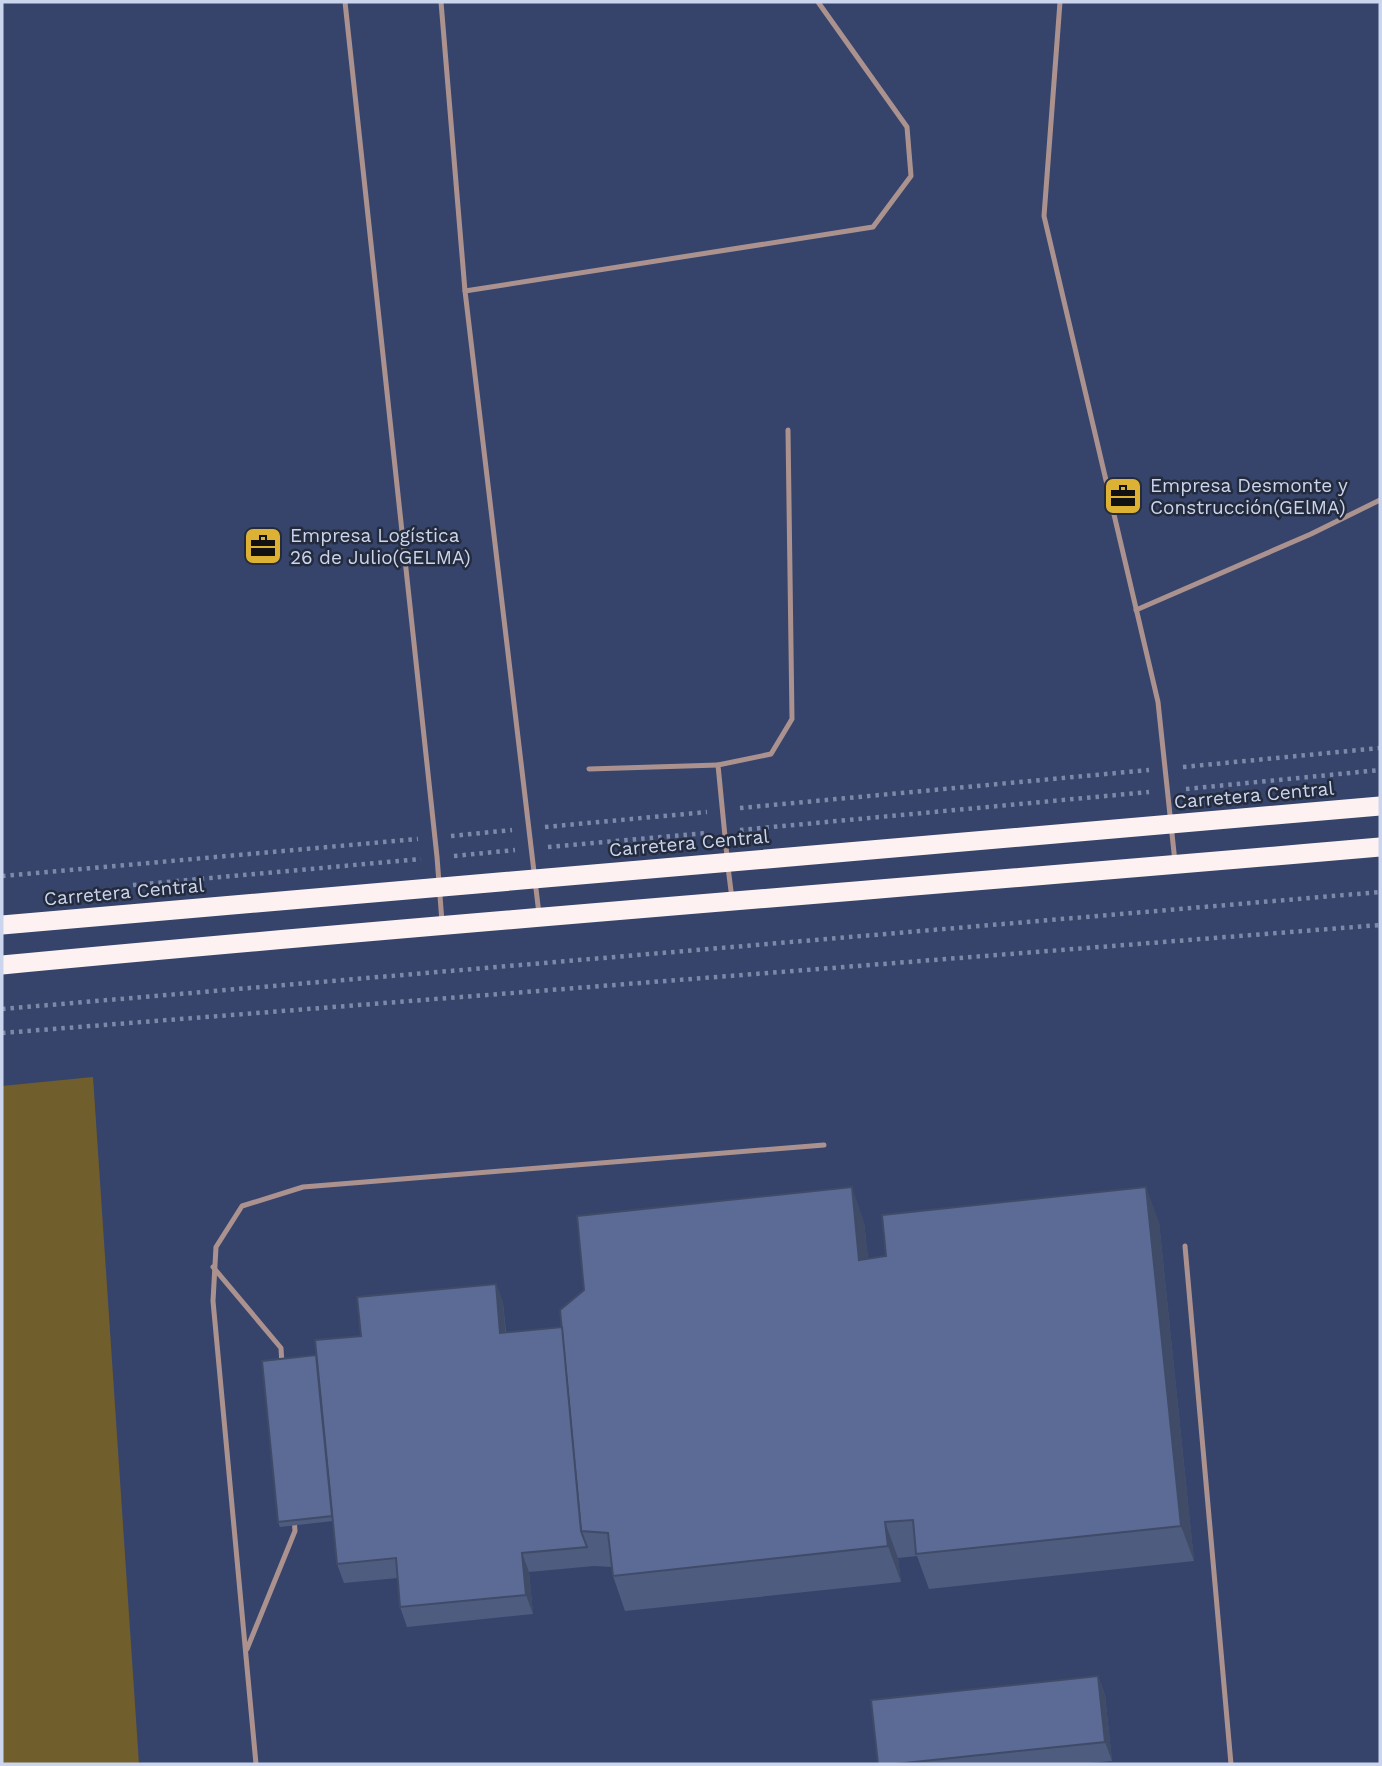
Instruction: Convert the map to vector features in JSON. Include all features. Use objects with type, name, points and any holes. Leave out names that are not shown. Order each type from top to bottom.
[{"type":"highway","name":"Carretera Central","points":[[2,925],[1380,806]]},
{"type":"highway","points":[[2,965],[442,925],[1380,847]]},
{"type":"lane","points":[[345,2],[435,838],[442,925]]},
{"type":"lane","points":[[441,2],[465,291],[540,917]]},
{"type":"lane","points":[[465,291],[873,227],[911,176],[907,127],[818,2]]},
{"type":"lane","points":[[1060,2],[1044,216],[1158,702],[1175,865]]},
{"type":"lane","points":[[589,769],[718,765],[771,754],[792,719],[788,430]]},
{"type":"lane","points":[[1136,610],[1311,534],[1380,500]]},
{"type":"lane","points":[[718,765],[733,902]]},
{"type":"lane","points":[[256,1764],[213,1301],[216,1247],[242,1206],[303,1187],[824,1145]]},
{"type":"lane","points":[[1185,1246],[1231,1764]]},
{"type":"lane","points":[[213,1266],[281,1348],[283,1374]]},
{"type":"lane","points":[[246,1652],[295,1531],[293,1505]]},
{"type":"path","points":[[2,876],[435,838],[1380,748]]},
{"type":"path","points":[[124,886],[1380,770]]},
{"type":"path","points":[[2,1009],[1380,892]]},
{"type":"path","points":[[2,1033],[1380,925]]},
{"type":"shaded area","points":[[93,1077],[139,1764],[2,1764],[2,1086]]},
{"type":"building","points":[[852,1187],[859,1260],[886,1256],[882,1215],[1146,1187],[1181,1526],[916,1554],[913,1520],[885,1522],[888,1546],[613,1576],[608,1533],[581,1531],[560,1310],[584,1290],[577,1216]]},
{"type":"building","points":[[496,1284],[500,1333],[562,1327],[581,1531],[587,1547],[522,1553],[526,1595],[400,1607],[396,1558],[337,1564],[315,1340],[361,1336],[357,1297]]},
{"type":"building","points":[[316,1355],[332,1516],[278,1522],[262,1361]]},
{"type":"building","points":[[1098,1676],[1105,1742],[878,1764],[871,1700]]},
{"type":"place","name":"Empresa Desmonte y Construcción(GElMA)","points":[[1123,496]]},
{"type":"place","name":"Empresa Logística 26 de Julio(GELMA)","points":[[263,546]]}]
